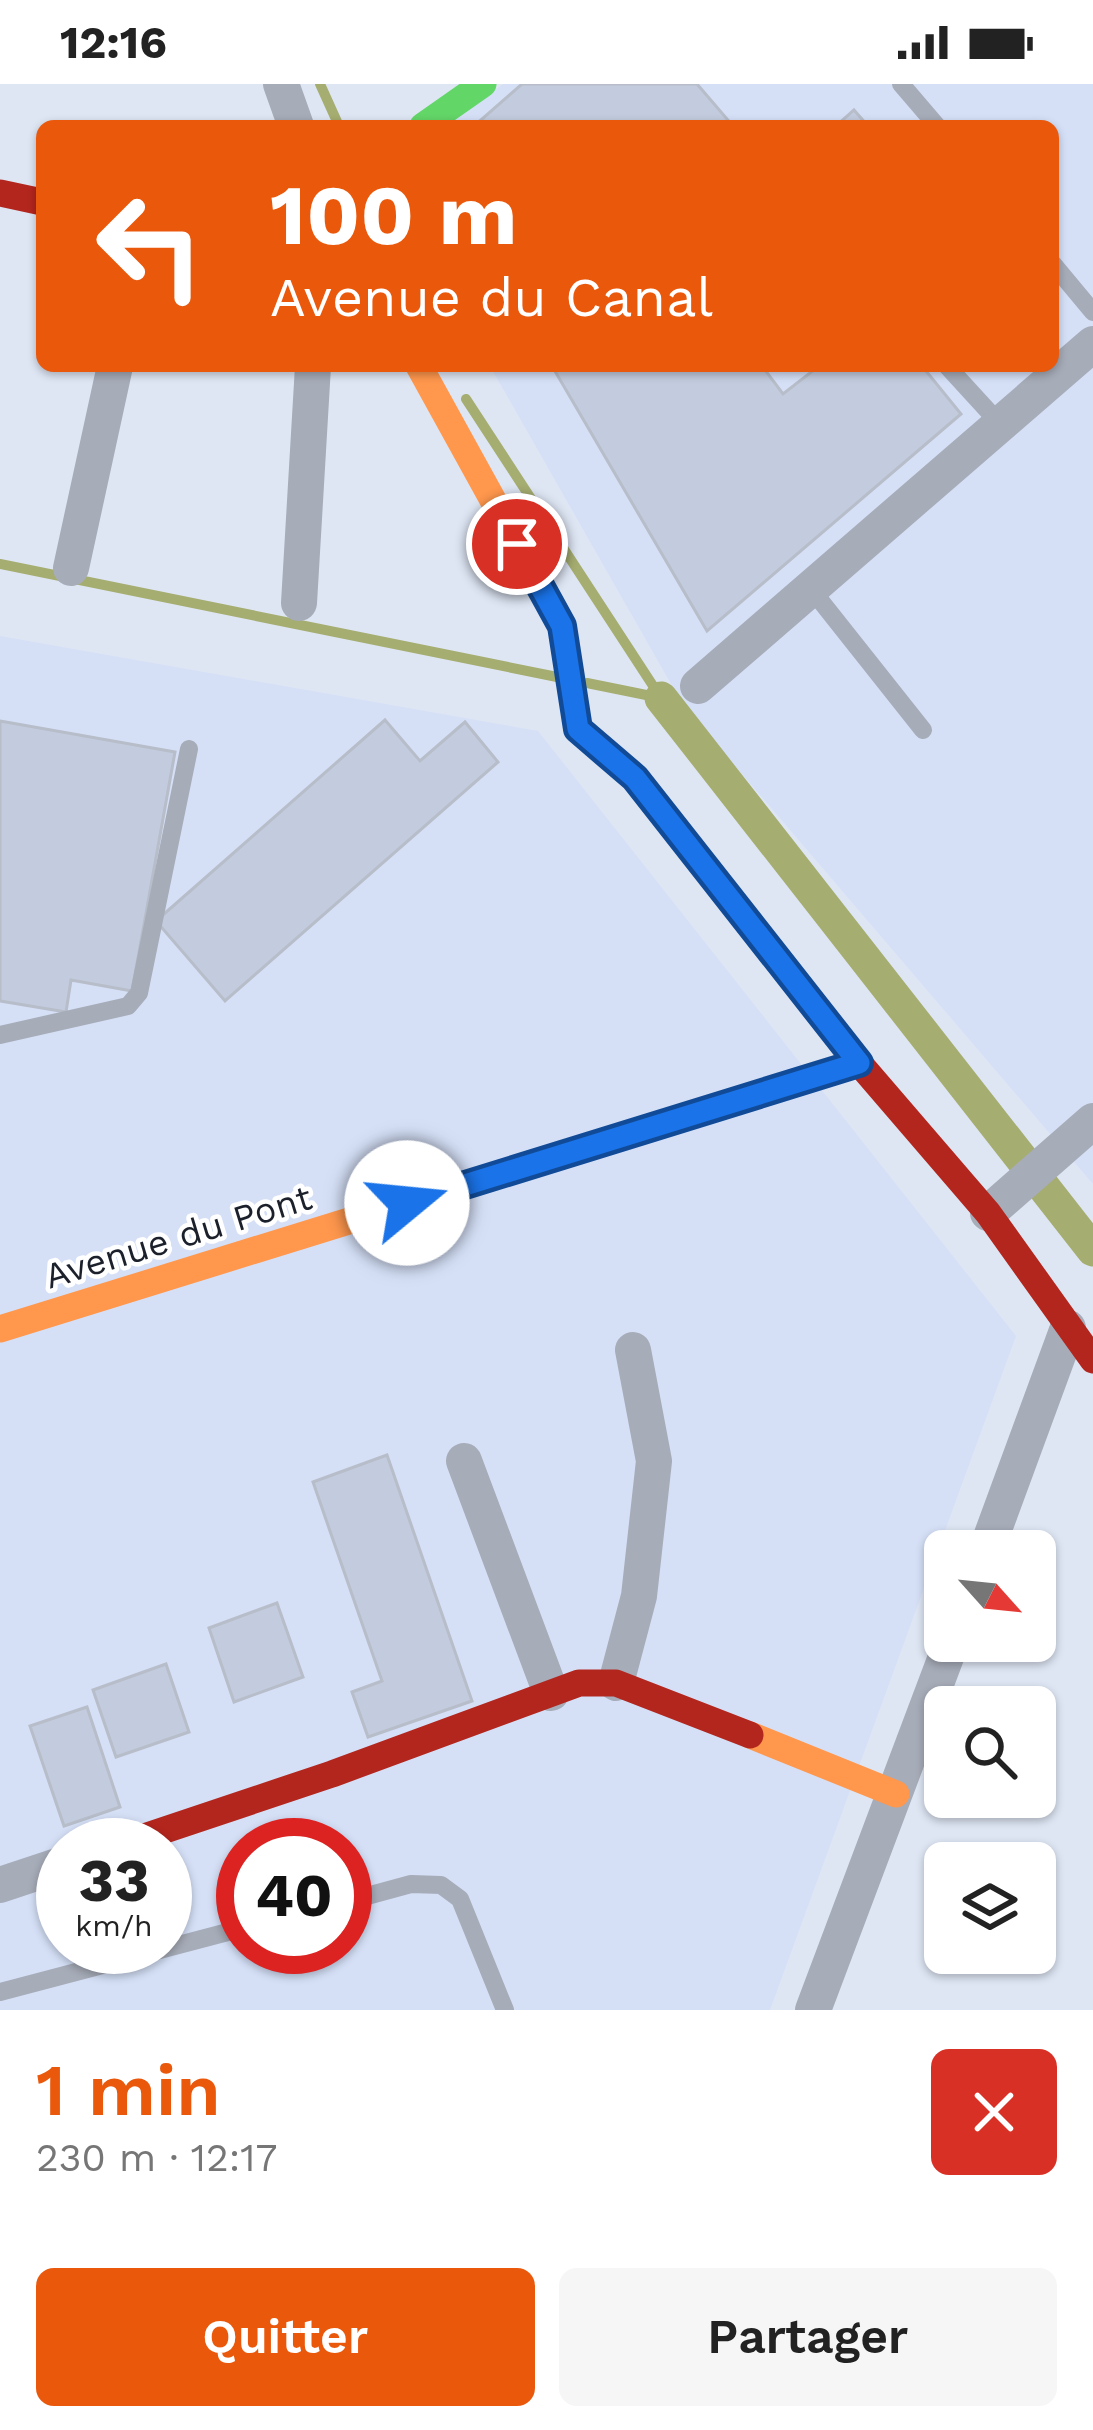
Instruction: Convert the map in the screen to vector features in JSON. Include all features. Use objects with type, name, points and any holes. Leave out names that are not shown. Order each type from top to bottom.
[{"type":"street","points":[[281,84],[294,120]]},
{"type":"street","points":[[432,120],[483,84]]},
{"type":"street","points":[[0,194],[36,201]]},
{"type":"street","points":[[698,686],[1093,344]]},
{"type":"street","points":[[71,568],[114,372]]},
{"type":"street","points":[[299,603],[313,372]]},
{"type":"street","points":[[422,372],[562,626],[578,729],[635,778],[859,1063],[997,1204],[1068,1328],[1093,1360]]},
{"type":"street","name":"Avenue du Pont","points":[[0,1329],[859,1063]]},
{"type":"street","points":[[997,1204],[1082,1132]]},
{"type":"street","points":[[994,1530],[1068,1328]]},
{"type":"street","points":[[616,1683],[639,1596],[654,1462],[633,1350]]},
{"type":"street","points":[[464,1461],[551,1693]]},
{"type":"street","points":[[813,2010],[944,1662]]},
{"type":"street","points":[[192,1821],[579,1683],[616,1683],[896,1794]]},
{"type":"street","points":[[0,1885],[36,1873]]},
{"type":"lane","points":[[902,84],[932,120]]},
{"type":"lane","points":[[1059,271],[1093,312]]},
{"type":"lane","points":[[953,372],[1001,424]]},
{"type":"lane","points":[[812,590],[923,730]]},
{"type":"lane","points":[[0,1035],[128,1006],[139,993],[189,749]]},
{"type":"lane","points":[[372,1895],[411,1884],[441,1885],[460,1900],[505,2010]]},
{"type":"lane","points":[[0,1992],[216,1935]]},
{"type":"shaded area","points":[[503,84],[1093,84],[1093,1184],[683,705],[493,372],[1059,372],[1059,120],[456,120]]},
{"type":"shaded area","points":[[0,636],[538,731],[1016,1336],[945,1530],[924,1530],[924,1588],[770,2010],[0,2010]]},
{"type":"building","points":[[522,84],[697,84],[728,120],[481,120]]},
{"type":"building","points":[[854,110],[863,120],[843,120]]},
{"type":"building","points":[[556,372],[766,372],[783,394],[811,372],[927,372],[961,414],[707,631]]},
{"type":"building","points":[[385,720],[420,761],[465,722],[498,762],[225,1001],[156,921]]},
{"type":"building","points":[[0,721],[175,752],[132,991],[71,980],[66,1012],[0,1001]]},
{"type":"building","points":[[387,1455],[472,1701],[368,1737],[352,1692],[382,1681],[313,1482]]},
{"type":"building","points":[[277,1603],[303,1677],[234,1702],[209,1628]]},
{"type":"building","points":[[166,1664],[189,1732],[116,1757],[93,1690]]},
{"type":"building","points":[[87,1707],[120,1807],[88,1818],[61,1818],[30,1726]]},
{"type":"waterway","points":[[320,84],[336,120]]},
{"type":"waterway","points":[[466,399],[661,698]]},
{"type":"waterway","points":[[0,564],[557,677]]},
{"type":"waterway","points":[[587,683],[661,698]]},
{"type":"waterway","points":[[661,698],[1093,1250]]},
{"type":"traffic: fast","points":[[432,120],[483,84]]},
{"type":"traffic: slow","points":[[422,372],[562,625],[578,729],[635,779],[674,828]]},
{"type":"traffic: slow","points":[[0,1329],[859,1063]]},
{"type":"traffic: slow","points":[[750,1735],[896,1794]]},
{"type":"traffic: jam","points":[[0,193],[36,201]]},
{"type":"traffic: jam","points":[[674,828],[859,1063],[988,1213],[1093,1360]]},
{"type":"traffic: jam","points":[[192,1821],[579,1683],[616,1683],[750,1735]]},
{"type":"route","points":[[407,1203],[859,1063],[635,778],[578,729],[562,626],[517,544]]}]
